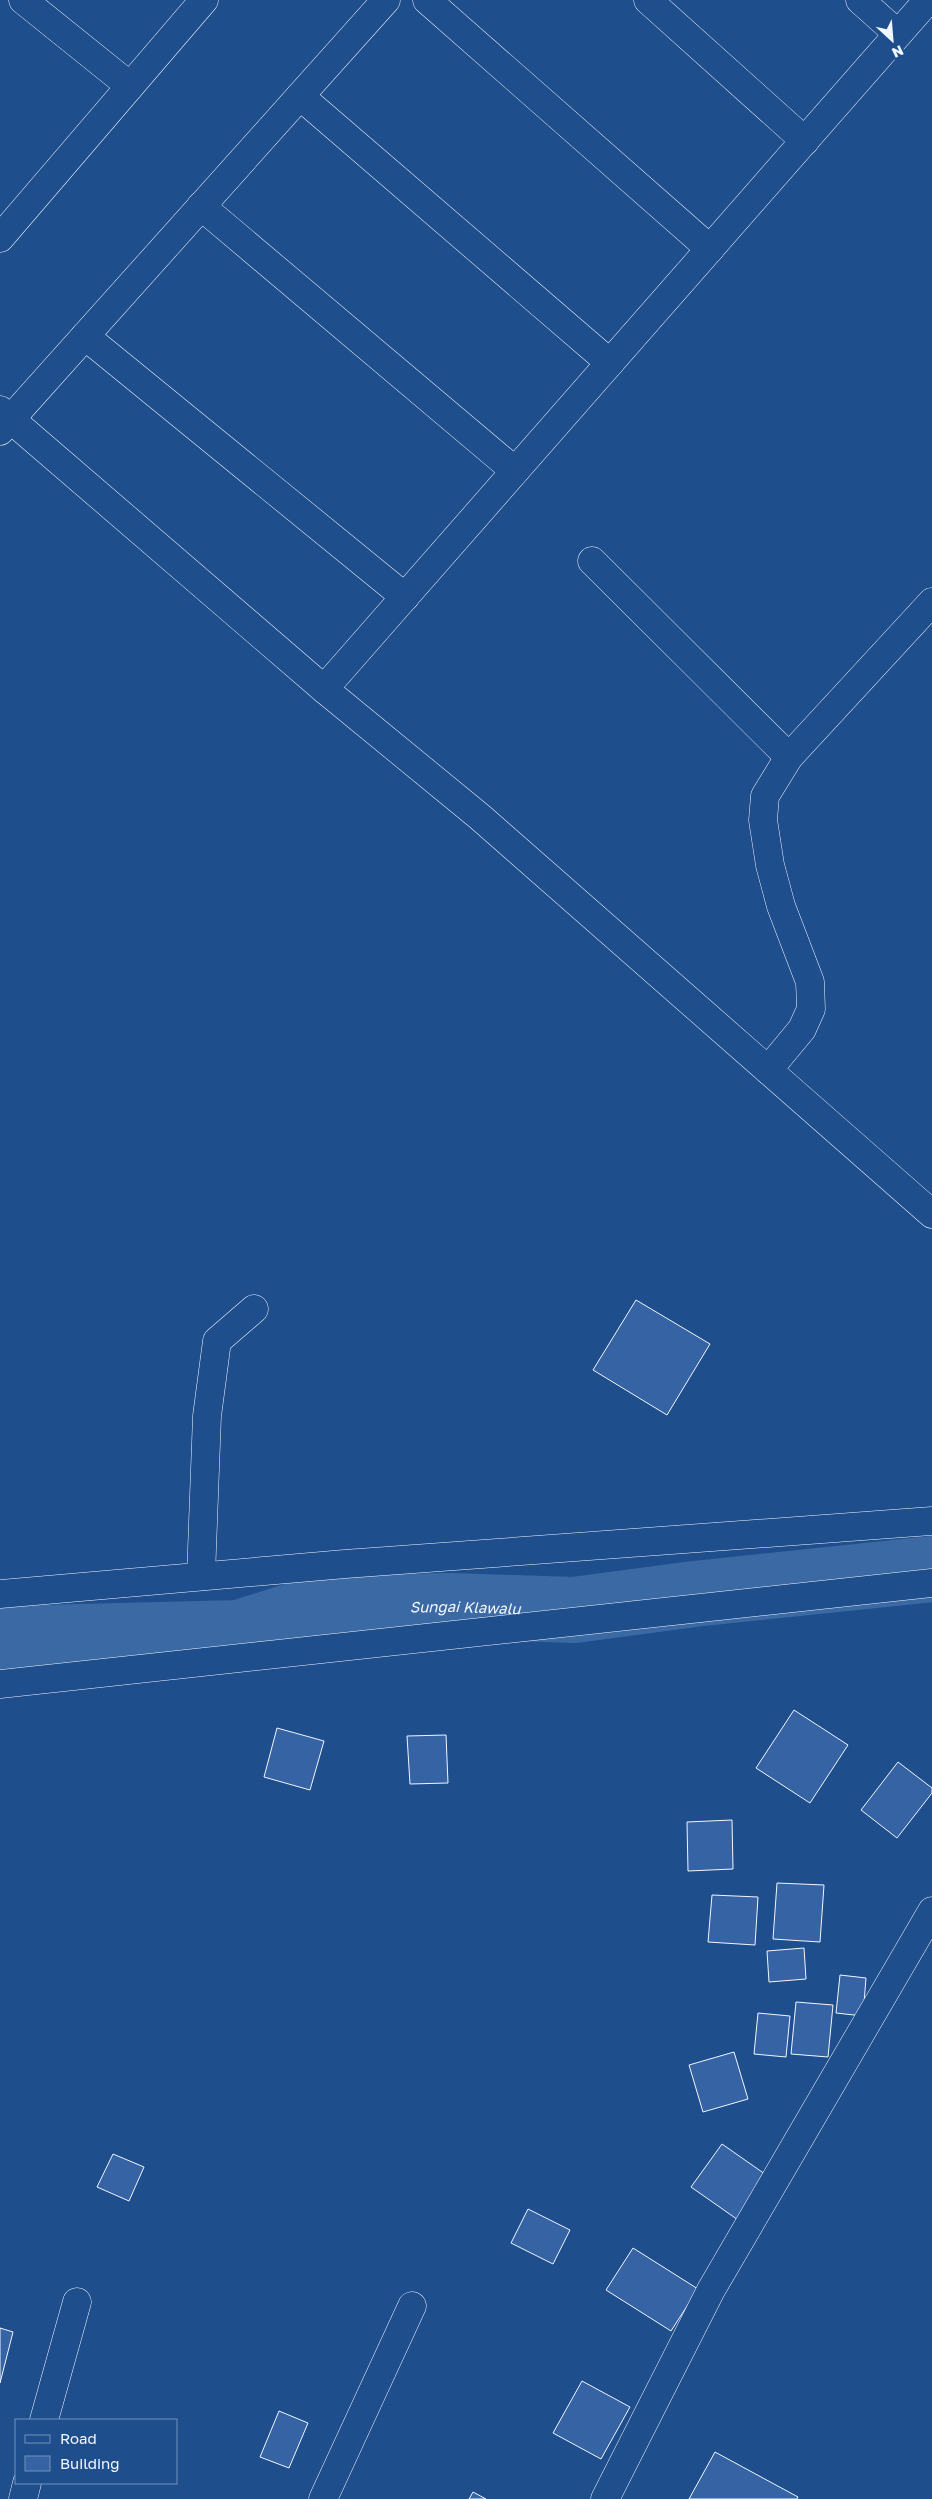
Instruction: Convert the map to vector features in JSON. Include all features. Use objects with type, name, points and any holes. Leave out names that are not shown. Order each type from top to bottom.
[{"type":"street","points":[[23,0],[130,86]]},
{"type":"street","points":[[0,238],[204,0]]},
{"type":"street","points":[[386,0],[85,336],[3,420],[324,689],[480,816],[932,1214]]},
{"type":"street","points":[[426,0],[710,249]]},
{"type":"street","points":[[648,0],[805,141]]},
{"type":"street","points":[[860,0],[898,34]]},
{"type":"street","points":[[324,689],[928,0]]},
{"type":"street","points":[[300,96],[610,363]]},
{"type":"street","points":[[201,206],[515,471]]},
{"type":"street","points":[[85,336],[405,597]]},
{"type":"street","points":[[592,561],[789,757]]},
{"type":"street","points":[[768,1070],[802,1028],[811,1009],[810,982],[770,865],[763,820],[765,796],[789,757],[932,602]]},
{"type":"street","points":[[201,1576],[207,1416],[218,1341],[254,1309]]},
{"type":"street","points":[[0,1594],[201,1576],[932,1521]]},
{"type":"street","points":[[0,1684],[932,1583]]},
{"type":"street","points":[[605,2499],[711,2290],[932,1911]]},
{"type":"street","points":[[44,2419],[77,2302]]},
{"type":"street","points":[[323,2499],[412,2306]]},
{"type":"street","points":[[23,2499],[27,2484]]},
{"type":"building","points":[[636,1300],[710,1344],[667,1415],[593,1370]]},
{"type":"building","points":[[794,1710],[848,1745],[810,1803],[756,1768]]},
{"type":"building","points":[[277,1728],[324,1741],[310,1790],[264,1777]]},
{"type":"building","points":[[446,1735],[448,1783],[410,1784],[407,1736]]},
{"type":"building","points":[[898,1762],[932,1788],[932,1793],[897,1838],[861,1810]]},
{"type":"building","points":[[732,1820],[733,1869],[688,1871],[687,1822]]},
{"type":"building","points":[[777,1883],[824,1885],[820,1942],[773,1939]]},
{"type":"building","points":[[712,1895],[758,1897],[755,1945],[708,1942]]},
{"type":"building","points":[[804,1948],[806,1979],[769,1982],[767,1951]]},
{"type":"building","points":[[840,1975],[866,1978],[863,2016],[836,2013]]},
{"type":"building","points":[[796,2002],[833,2005],[828,2057],[791,2054]]},
{"type":"building","points":[[758,2013],[790,2016],[786,2057],[754,2054]]},
{"type":"building","points":[[734,2052],[748,2099],[703,2112],[689,2065]]},
{"type":"building","points":[[722,2144],[772,2179],[741,2222],[691,2187]]},
{"type":"building","points":[[113,2154],[144,2167],[129,2201],[97,2187]]},
{"type":"building","points":[[528,2209],[570,2230],[553,2264],[511,2243]]},
{"type":"building","points":[[633,2248],[698,2289],[671,2331],[606,2290]]},
{"type":"building","points":[[0,2328],[13,2332],[0,2383]]},
{"type":"building","points":[[582,2381],[630,2407],[601,2459],[553,2433]]},
{"type":"building","points":[[279,2411],[308,2423],[289,2468],[260,2457]]},
{"type":"building","points":[[715,2452],[798,2497],[797,2499],[689,2499]]},
{"type":"building","points":[[473,2492],[486,2499],[469,2499]]},
{"type":"waterway","name":"Sungai Klawalu","points":[[0,1639],[239,1633],[318,1608],[451,1606],[574,1610],[694,1594],[932,1569]]}]
